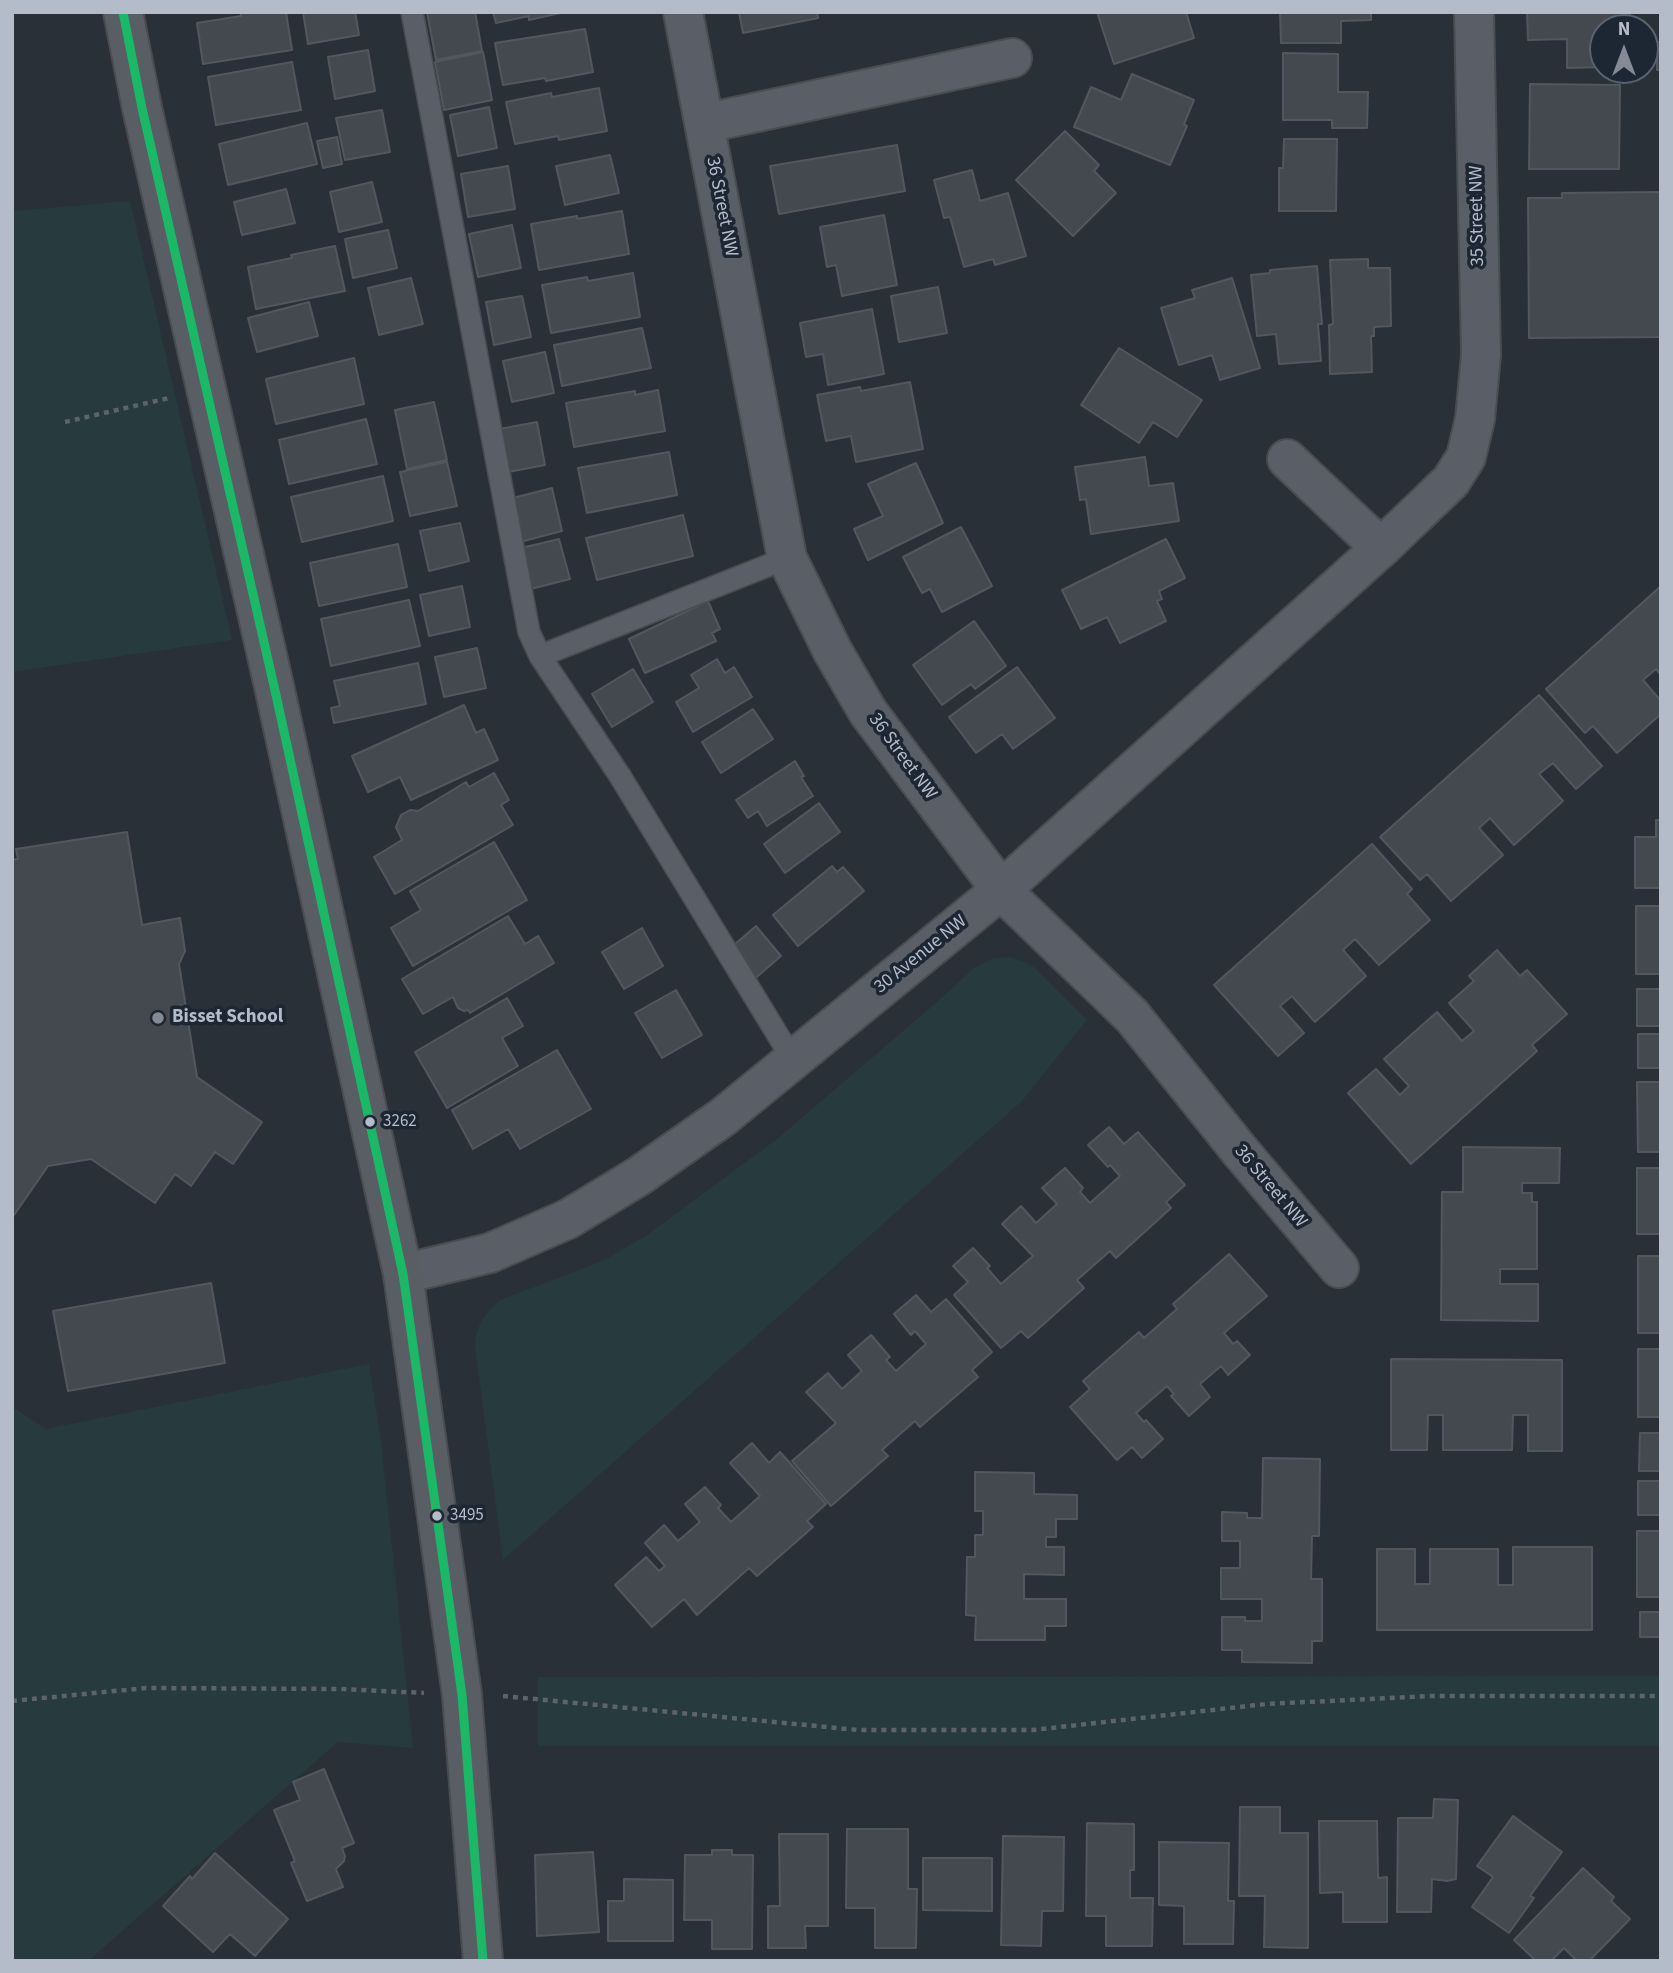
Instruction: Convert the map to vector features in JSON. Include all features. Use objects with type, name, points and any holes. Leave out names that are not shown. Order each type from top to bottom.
[{"type":"street","points":[[123,12],[142,108],[403,1274],[462,1695],[483,1961]]},
{"type":"street","name":"36 Street NW","points":[[683,12],[787,558],[832,650],[868,712],[1001,890],[1132,1016],[1240,1151],[1339,1268]]},
{"type":"street","name":"35 Street NW","points":[[1474,12],[1481,355],[1475,419]]},
{"type":"street","points":[[706,122],[1012,58]]},
{"type":"street","name":"30 Avenue NW","points":[[403,1274],[490,1253],[568,1219],[650,1168],[723,1117],[1001,890],[1381,548],[1451,481],[1466,457],[1475,419]]},
{"type":"street","points":[[1287,459],[1381,548]]},
{"type":"lane","points":[[411,12],[528,632],[540,656],[620,776],[793,1060]]},
{"type":"lane","points":[[540,656],[787,558]]},
{"type":"path","points":[[65,422],[207,389]]},
{"type":"path","points":[[12,1701],[146,1688],[343,1689],[424,1693]]},
{"type":"path","points":[[503,1696],[858,1730],[1032,1730],[1266,1704],[1431,1696],[1661,1696]]},
{"type":"green space","points":[[130,201],[232,640],[12,672],[12,211]]},
{"type":"green space","points":[[1012,957],[1034,967],[1087,1020],[1022,1101],[503,1560],[475,1347],[479,1327],[490,1310],[500,1300],[605,1260],[647,1235],[777,1139],[974,968],[993,958]]},
{"type":"green space","points":[[369,1364],[381,1442],[413,1748],[338,1742],[88,1961],[12,1961],[12,1407],[46,1429]]},
{"type":"green space","points":[[1661,1676],[1661,1746],[538,1746],[538,1677]]},
{"type":"building","points":[[246,12],[286,12],[292,50],[203,64],[197,23],[241,16],[241,13]]},
{"type":"building","points":[[303,12],[355,12],[359,35],[308,44]]},
{"type":"building","points":[[427,12],[475,12],[482,51],[436,60]]},
{"type":"building","points":[[493,12],[565,12],[529,20],[529,16],[496,23]]},
{"type":"building","points":[[739,12],[817,12],[818,18],[743,33]]},
{"type":"building","points":[[1097,12],[1186,12],[1194,38],[1114,64]]},
{"type":"building","points":[[1280,12],[1371,12],[1371,20],[1341,21],[1341,43],[1281,43]]},
{"type":"building","points":[[1527,12],[1630,12],[1589,14],[1589,67],[1567,68],[1567,39],[1528,40]]},
{"type":"building","points":[[585,29],[593,72],[546,81],[545,78],[503,85],[495,43]]},
{"type":"building","points":[[1659,42],[1661,42],[1659,70]]},
{"type":"building","points":[[368,50],[375,91],[335,99],[328,57]]},
{"type":"building","points":[[483,52],[492,100],[444,110],[435,62]]},
{"type":"building","points":[[1283,53],[1338,54],[1338,92],[1368,92],[1367,128],[1332,128],[1332,120],[1283,120]]},
{"type":"building","points":[[292,62],[301,110],[216,125],[208,77]]},
{"type":"building","points":[[1132,74],[1194,100],[1184,124],[1187,126],[1170,165],[1074,127],[1091,87],[1121,100]]},
{"type":"building","points":[[1530,84],[1620,85],[1619,169],[1529,169]]},
{"type":"building","points":[[599,88],[607,131],[559,140],[558,136],[515,144],[506,102],[551,93],[552,97]]},
{"type":"building","points":[[489,107],[497,148],[458,156],[450,115]]},
{"type":"building","points":[[382,110],[390,152],[345,160],[336,118]]},
{"type":"building","points":[[307,123],[317,164],[228,185],[219,144]]},
{"type":"building","points":[[1065,131],[1099,165],[1094,171],[1116,193],[1073,236],[1016,180]]},
{"type":"building","points":[[337,137],[342,164],[323,168],[317,141]]},
{"type":"building","points":[[1284,139],[1337,139],[1336,211],[1279,211],[1279,168],[1283,168]]},
{"type":"building","points":[[897,145],[905,191],[779,214],[770,166]]},
{"type":"building","points":[[610,155],[619,193],[565,205],[556,166]]},
{"type":"building","points":[[508,166],[515,209],[468,217],[461,174]]},
{"type":"building","points":[[972,170],[980,201],[1008,193],[1026,256],[995,265],[993,259],[964,267],[950,217],[944,218],[934,180]]},
{"type":"building","points":[[372,182],[382,222],[339,232],[330,192]]},
{"type":"building","points":[[286,189],[295,223],[242,235],[234,202]]},
{"type":"building","points":[[1661,192],[1661,337],[1529,338],[1528,198],[1562,198],[1562,193]]},
{"type":"building","points":[[622,211],[629,254],[539,270],[531,224]]},
{"type":"building","points":[[884,215],[897,285],[842,296],[836,265],[827,267],[820,227]]},
{"type":"building","points":[[512,225],[521,268],[478,277],[469,234]]},
{"type":"building","points":[[388,230],[397,268],[353,278],[345,239]]},
{"type":"building","points":[[335,246],[345,291],[256,309],[248,267]]},
{"type":"building","points":[[1368,259],[1368,268],[1390,268],[1391,326],[1374,327],[1374,336],[1371,336],[1372,372],[1330,374],[1329,325],[1333,324],[1330,260]]},
{"type":"building","points":[[1317,266],[1322,324],[1318,324],[1321,361],[1279,364],[1276,334],[1257,336],[1251,275],[1270,273],[1270,270]]},
{"type":"building","points":[[633,273],[640,317],[551,333],[542,285]]},
{"type":"building","points":[[411,278],[423,324],[379,335],[368,288]]},
{"type":"building","points":[[1232,278],[1260,368],[1220,380],[1212,355],[1179,365],[1161,308],[1195,298],[1192,290]]},
{"type":"building","points":[[938,287],[947,333],[899,342],[891,296]]},
{"type":"building","points":[[522,296],[531,337],[494,345],[486,302]]},
{"type":"building","points":[[309,302],[318,336],[257,352],[248,318]]},
{"type":"building","points":[[872,309],[884,374],[828,385],[823,354],[806,357],[800,323]]},
{"type":"building","points":[[642,328],[651,368],[562,386],[554,345]]},
{"type":"building","points":[[1119,348],[1202,400],[1177,437],[1153,422],[1139,443],[1081,405]]},
{"type":"building","points":[[545,352],[554,393],[512,402],[503,361]]},
{"type":"building","points":[[354,358],[364,404],[276,424],[266,379]]},
{"type":"building","points":[[910,382],[923,449],[856,462],[851,436],[826,441],[817,395],[860,387],[861,391]]},
{"type":"building","points":[[658,390],[665,431],[574,447],[566,403],[635,391],[635,395]]},
{"type":"building","points":[[434,402],[447,460],[407,469],[395,410]]},
{"type":"building","points":[[366,419],[377,464],[289,484],[279,440]]},
{"type":"building","points":[[537,422],[545,465],[503,473],[494,430]]},
{"type":"building","points":[[669,452],[677,495],[587,513],[578,468]]},
{"type":"building","points":[[1145,457],[1149,486],[1173,483],[1179,521],[1091,534],[1086,499],[1080,500],[1075,467]]},
{"type":"building","points":[[447,462],[457,506],[410,516],[400,472]]},
{"type":"building","points":[[916,463],[943,523],[868,560],[854,529],[883,516],[868,484]]},
{"type":"building","points":[[383,476],[393,521],[302,542],[291,497]]},
{"type":"building","points":[[552,488],[562,531],[520,542],[509,499]]},
{"type":"building","points":[[683,515],[693,556],[597,580],[586,538]]},
{"type":"building","points":[[460,523],[469,561],[429,571],[420,531]]},
{"type":"building","points":[[961,527],[992,586],[942,612],[930,589],[922,593],[903,557]]},
{"type":"building","points":[[559,539],[570,579],[527,590],[517,549]]},
{"type":"building","points":[[1166,539],[1185,578],[1159,591],[1162,599],[1157,601],[1166,621],[1120,643],[1107,617],[1081,629],[1062,590]]},
{"type":"building","points":[[398,544],[407,587],[319,606],[310,563]]},
{"type":"building","points":[[462,586],[470,627],[429,636],[420,595]]},
{"type":"building","points":[[1661,586],[1661,675],[1656,669],[1643,680],[1661,701],[1661,714],[1617,753],[1593,726],[1585,733],[1546,689]]},
{"type":"building","points":[[409,600],[420,646],[331,666],[321,619]]},
{"type":"building","points":[[708,601],[720,629],[712,633],[716,641],[645,673],[629,639]]},
{"type":"building","points":[[974,621],[1006,666],[975,689],[971,684],[942,705],[913,665]]},
{"type":"building","points":[[477,648],[486,688],[444,697],[435,657]]},
{"type":"building","points":[[717,659],[725,673],[734,667],[752,697],[693,732],[676,702],[699,688],[691,675]]},
{"type":"building","points":[[418,663],[426,704],[334,723],[331,708],[340,706],[334,681]]},
{"type":"building","points":[[1017,667],[1055,718],[1013,749],[1002,734],[976,753],[949,717]]},
{"type":"building","points":[[633,669],[653,702],[612,727],[592,694]]},
{"type":"building","points":[[1539,695],[1602,766],[1576,789],[1553,763],[1539,774],[1563,801],[1514,845],[1490,818],[1479,828],[1503,855],[1451,901],[1427,874],[1420,880],[1380,837]]},
{"type":"building","points":[[464,705],[476,733],[484,729],[498,760],[411,800],[400,777],[368,792],[352,756]]},
{"type":"building","points":[[753,709],[773,739],[721,773],[702,742]]},
{"type":"building","points":[[795,761],[813,796],[767,826],[758,811],[748,818],[736,800]]},
{"type":"building","points":[[494,773],[509,800],[501,805],[513,825],[395,894],[374,857],[402,840],[396,827],[401,815],[410,810],[418,811],[466,782],[469,787]]},
{"type":"building","points":[[819,803],[840,832],[785,873],[764,844]]},
{"type":"building","points":[[1656,820],[1661,820],[1661,888],[1635,888],[1635,837],[1656,837]]},
{"type":"building","name":"Bisset School","points":[[127,832],[142,925],[180,918],[185,951],[179,964],[197,1077],[262,1122],[233,1164],[215,1152],[191,1186],[175,1174],[155,1203],[91,1159],[48,1166],[12,1218],[12,860],[18,859],[16,849]]},
{"type":"building","points":[[494,842],[527,900],[413,966],[391,928],[421,910],[410,891]]},
{"type":"building","points":[[1372,844],[1412,889],[1407,894],[1430,920],[1379,965],[1355,939],[1343,950],[1366,976],[1315,1022],[1292,996],[1280,1006],[1304,1033],[1278,1056],[1214,985]]},
{"type":"building","points":[[832,866],[837,872],[843,867],[864,891],[798,946],[773,915]]},
{"type":"building","points":[[1636,906],[1661,906],[1661,974],[1636,974]]},
{"type":"building","points":[[508,916],[525,944],[538,936],[554,963],[470,1013],[458,1008],[453,997],[423,1014],[402,979]]},
{"type":"building","points":[[756,926],[781,956],[752,981],[727,951]]},
{"type":"building","points":[[642,928],[663,966],[624,989],[602,952]]},
{"type":"building","points":[[1497,950],[1520,976],[1527,970],[1567,1014],[1532,1045],[1537,1051],[1411,1164],[1348,1093],[1376,1069],[1400,1095],[1409,1086],[1384,1059],[1437,1012],[1462,1041],[1474,1031],[1449,1003],[1474,981],[1469,976]]},
{"type":"building","points":[[1637,989],[1661,989],[1661,1026],[1637,1026]]},
{"type":"building","points":[[676,990],[702,1035],[662,1058],[635,1013]]},
{"type":"building","points":[[507,998],[523,1026],[502,1038],[518,1066],[447,1108],[415,1052]]},
{"type":"building","points":[[1638,1034],[1661,1034],[1661,1068],[1638,1068]]},
{"type":"building","points":[[557,1050],[591,1109],[520,1149],[508,1129],[473,1149],[452,1110]]},
{"type":"building","points":[[1637,1082],[1661,1082],[1661,1152],[1638,1152]]},
{"type":"building","points":[[1109,1127],[1124,1144],[1138,1132],[1185,1185],[1166,1202],[1171,1208],[1116,1258],[1110,1251],[1077,1280],[1084,1288],[1028,1338],[1021,1331],[1001,1348],[954,1295],[968,1282],[953,1266],[973,1248],[990,1266],[987,1268],[1001,1284],[1033,1256],[1002,1224],[1021,1206],[1036,1223],[1057,1204],[1042,1188],[1065,1168],[1083,1188],[1080,1192],[1090,1203],[1120,1176],[1088,1145]]},
{"type":"building","points":[[1463,1147],[1560,1148],[1559,1183],[1522,1183],[1522,1193],[1532,1193],[1532,1202],[1537,1202],[1537,1269],[1500,1269],[1500,1284],[1538,1284],[1538,1321],[1441,1320],[1442,1192],[1463,1192]]},
{"type":"building","points":[[1637,1168],[1661,1168],[1661,1234],[1637,1234]]},
{"type":"building","points":[[1229,1254],[1267,1296],[1224,1333],[1233,1344],[1237,1341],[1250,1355],[1228,1375],[1221,1366],[1200,1384],[1210,1397],[1189,1416],[1171,1396],[1174,1394],[1167,1386],[1136,1413],[1163,1439],[1142,1458],[1132,1447],[1117,1460],[1070,1407],[1090,1389],[1083,1381],[1139,1332],[1144,1338],[1177,1309],[1173,1304]]},
{"type":"building","points":[[1638,1256],[1661,1256],[1661,1333],[1638,1333]]},
{"type":"building","points":[[211,1283],[225,1363],[68,1391],[53,1311]]},
{"type":"building","points":[[916,1295],[931,1312],[946,1299],[992,1352],[972,1370],[978,1377],[920,1427],[915,1421],[882,1450],[888,1456],[831,1506],[792,1461],[836,1423],[806,1392],[828,1373],[842,1389],[862,1371],[848,1355],[871,1335],[890,1357],[886,1360],[896,1371],[926,1344],[915,1331],[911,1335],[894,1314]]},
{"type":"building","points":[[1638,1349],[1661,1349],[1661,1417],[1638,1417]]},
{"type":"building","points":[[1391,1359],[1562,1360],[1562,1451],[1528,1451],[1528,1415],[1513,1415],[1512,1450],[1443,1450],[1443,1415],[1428,1415],[1427,1450],[1391,1450]]},
{"type":"building","points":[[1640,1433],[1661,1433],[1661,1471],[1639,1471]]},
{"type":"building","points":[[752,1443],[769,1463],[780,1452],[826,1504],[807,1521],[813,1527],[757,1576],[749,1568],[697,1615],[684,1599],[652,1627],[615,1585],[646,1557],[659,1571],[665,1566],[645,1543],[664,1525],[678,1541],[700,1522],[685,1504],[705,1487],[721,1505],[718,1508],[731,1522],[760,1496],[730,1463]]},
{"type":"building","points":[[1263,1458],[1320,1459],[1319,1536],[1312,1536],[1311,1579],[1322,1579],[1322,1641],[1312,1641],[1312,1663],[1242,1662],[1242,1650],[1222,1650],[1222,1617],[1245,1617],[1245,1621],[1262,1621],[1262,1599],[1221,1599],[1221,1568],[1240,1568],[1240,1541],[1222,1541],[1222,1512],[1247,1513],[1247,1518],[1262,1518]]},
{"type":"building","points":[[975,1472],[1034,1473],[1034,1494],[1077,1495],[1077,1519],[1056,1519],[1056,1537],[1046,1537],[1046,1547],[1064,1547],[1064,1575],[1024,1574],[1024,1599],[1066,1599],[1066,1626],[1045,1626],[1045,1640],[975,1640],[976,1616],[966,1615],[967,1557],[975,1557],[975,1535],[983,1535],[983,1511],[975,1511]]},
{"type":"building","points":[[1638,1481],[1661,1481],[1661,1515],[1638,1515]]},
{"type":"building","points":[[1637,1531],[1661,1531],[1661,1597],[1637,1597]]},
{"type":"building","points":[[1513,1547],[1592,1547],[1592,1630],[1377,1630],[1377,1549],[1415,1549],[1415,1584],[1430,1584],[1430,1549],[1498,1549],[1498,1585],[1513,1585]]},
{"type":"building","points":[[1640,1612],[1661,1612],[1661,1637],[1640,1637]]},
{"type":"building","points":[[324,1769],[354,1843],[342,1848],[344,1861],[336,1869],[343,1887],[307,1901],[291,1863],[295,1861],[274,1810],[300,1800],[293,1782]]},
{"type":"building","points":[[1434,1799],[1458,1800],[1456,1879],[1432,1879],[1431,1912],[1397,1912],[1398,1818],[1433,1818]]},
{"type":"building","points":[[1240,1807],[1280,1807],[1280,1833],[1308,1833],[1308,1948],[1264,1947],[1265,1896],[1239,1896]]},
{"type":"building","points":[[1513,1816],[1562,1852],[1530,1896],[1534,1898],[1509,1933],[1472,1907],[1493,1877],[1477,1866]]},
{"type":"building","points":[[1319,1821],[1377,1821],[1378,1878],[1387,1877],[1387,1922],[1343,1922],[1343,1892],[1320,1893]]},
{"type":"building","points":[[1087,1823],[1134,1824],[1134,1870],[1130,1870],[1130,1898],[1153,1898],[1152,1946],[1106,1946],[1106,1916],[1086,1916]]},
{"type":"building","points":[[847,1829],[908,1829],[908,1889],[917,1889],[916,1948],[875,1948],[875,1908],[846,1908]]},
{"type":"building","points":[[779,1834],[828,1834],[828,1926],[805,1926],[806,1948],[768,1948],[768,1906],[780,1906]]},
{"type":"building","points":[[1003,1836],[1064,1837],[1063,1911],[1042,1911],[1041,1946],[1001,1945]]},
{"type":"building","points":[[1159,1842],[1229,1843],[1228,1901],[1234,1901],[1233,1944],[1184,1944],[1184,1906],[1159,1905]]},
{"type":"building","points":[[712,1850],[732,1850],[732,1855],[753,1855],[752,1949],[712,1949],[712,1920],[684,1920],[685,1855],[712,1855]]},
{"type":"building","points":[[593,1852],[599,1932],[537,1936],[535,1855]]},
{"type":"building","points":[[215,1853],[288,1919],[255,1956],[230,1934],[213,1952],[163,1906]]},
{"type":"building","points":[[923,1858],[992,1858],[992,1911],[923,1910]]},
{"type":"building","points":[[1583,1868],[1614,1897],[1611,1901],[1630,1919],[1589,1961],[1577,1961],[1564,1948],[1551,1961],[1536,1961],[1514,1940]]},
{"type":"building","points":[[624,1879],[673,1880],[673,1941],[608,1941],[608,1901],[624,1901]]},
{"type":"transit line","points":[[123,12],[142,108],[274,686],[403,1274],[462,1695],[483,1961]]},
{"type":"place","name":"Bisset School","points":[[158,1018]]},
{"type":"place","name":"3262","points":[[370,1122]]},
{"type":"place","name":"3495","points":[[437,1516]]}]
